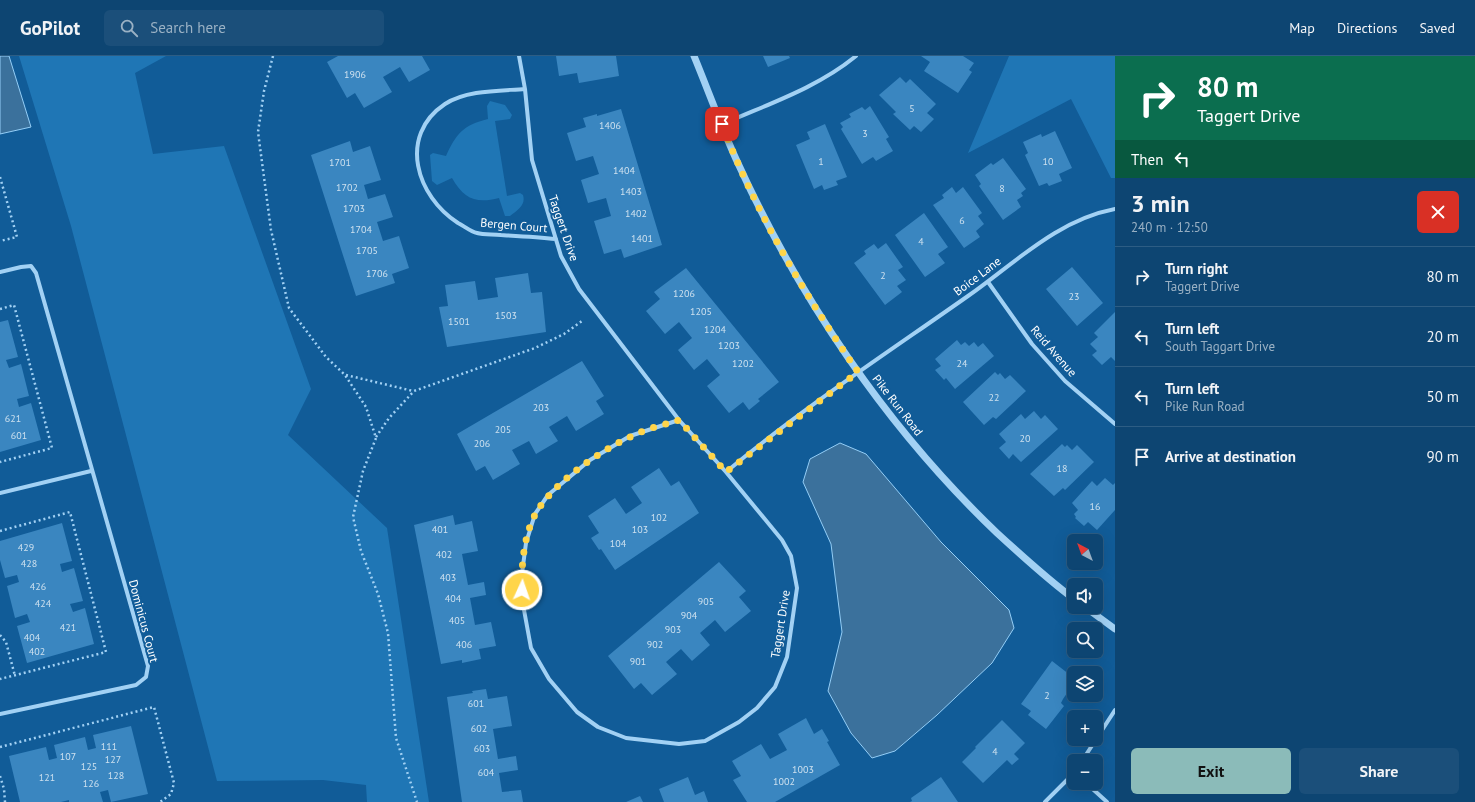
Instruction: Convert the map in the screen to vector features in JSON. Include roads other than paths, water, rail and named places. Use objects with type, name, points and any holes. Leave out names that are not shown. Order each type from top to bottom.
[{"type":"street","name":"Taggert Drive","points":[[519,56],[525,89],[532,160],[561,256],[579,289],[679,420],[726,472],[782,540],[791,556],[797,588],[787,657],[775,687],[757,708],[745,718],[705,741],[679,744],[626,738],[598,727],[577,712],[549,679],[531,648],[522,599],[521,581],[526,543],[536,514],[548,495],[590,460],[630,436],[679,420]]},
{"type":"street","name":"Pike Run Road","points":[[694,56],[736,158],[763,215],[822,319],[858,372],[919,450],[959,496],[1044,576],[1067,594]]},
{"type":"street","points":[[722,124],[800,91],[846,64],[856,56]]},
{"type":"street","name":"Bergen Court","points":[[525,89],[470,94],[446,104],[431,118],[420,137],[417,144],[417,164],[422,181],[436,204],[450,217],[476,233],[556,239]]},
{"type":"street","name":"Boice Lane","points":[[726,472],[858,372],[988,282],[1023,254],[1071,223],[1095,213],[1115,209]]},
{"type":"street","name":"Dominicus Court","points":[[0,272],[21,266],[31,266],[36,273],[148,666],[146,677],[136,685],[0,714]]},
{"type":"street","name":"Reid Avenue","points":[[988,282],[1032,344],[1065,381],[1115,424]]},
{"type":"street","points":[[0,493],[91,470]]},
{"type":"street","points":[[1095,614],[1115,629]]},
{"type":"street","points":[[1087,754],[1115,710]]},
{"type":"street","points":[[1046,802],[1067,780]]},
{"type":"street","points":[[1094,790],[1107,802]]}]
